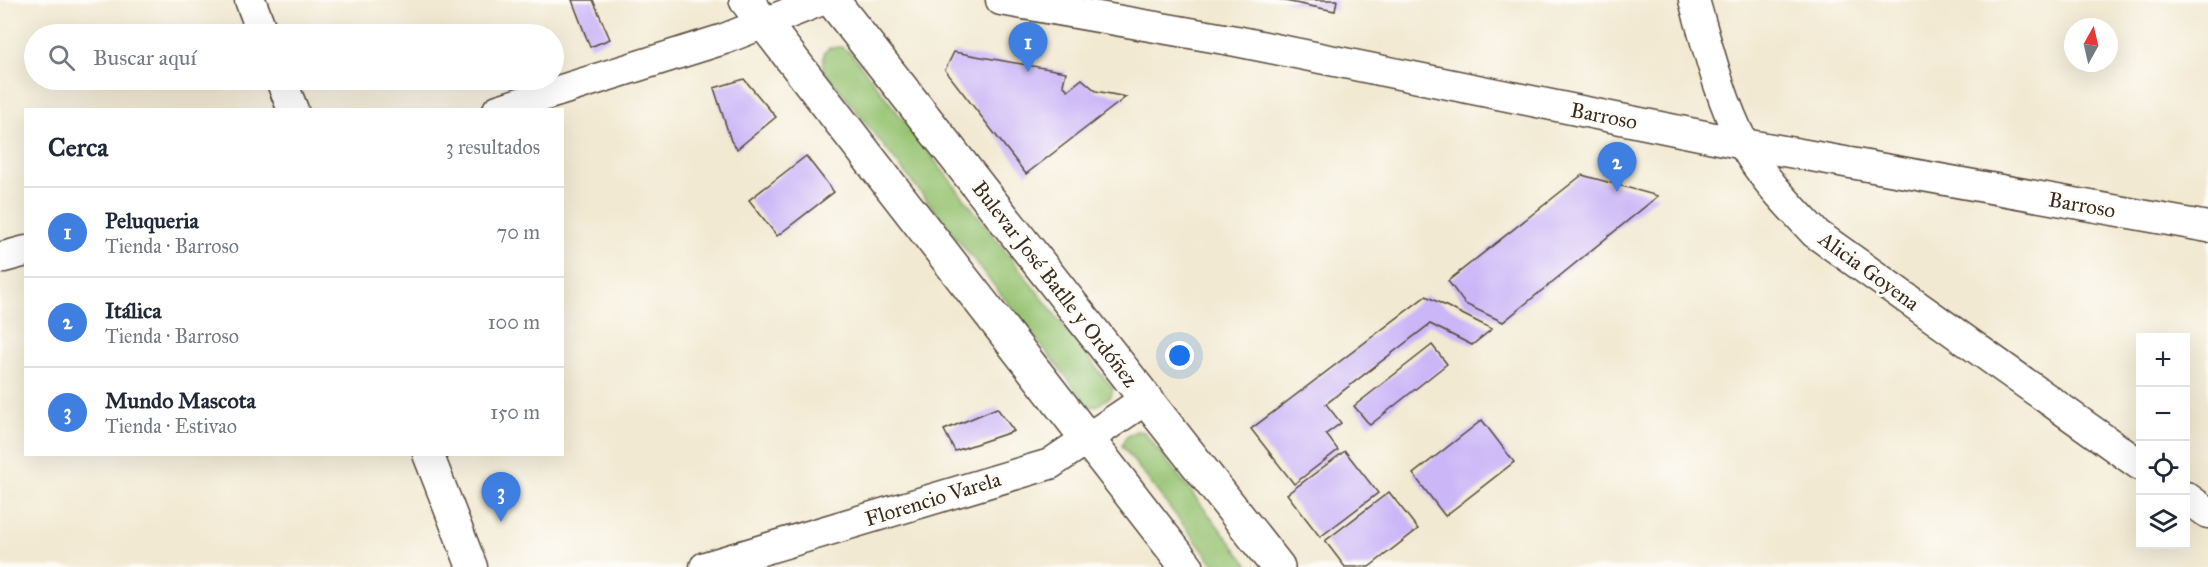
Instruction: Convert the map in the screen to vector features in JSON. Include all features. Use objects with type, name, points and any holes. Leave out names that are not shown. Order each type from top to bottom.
[{"type":"main road","name":"Bulevar José Batlle y Ordóñez","points":[[832,0],[1278,567]]},
{"type":"main road","points":[[756,12],[1187,567]]},
{"type":"street","points":[[250,0],[259,24]]},
{"type":"street","points":[[564,85],[756,12],[822,0]]},
{"type":"street","name":"Barroso","points":[[1001,0],[1236,41],[1744,144],[2208,227]]},
{"type":"street","name":"Alicia Goyena","points":[[1694,0],[1726,103],[1744,144],[1761,172],[1815,233],[2136,462]]},
{"type":"street","points":[[285,90],[292,108]]},
{"type":"street","points":[[503,108],[551,90]]},
{"type":"street","points":[[0,258],[24,252]]},
{"type":"street","name":"Florencio Varela","points":[[705,567],[1050,464],[1146,399]]},
{"type":"street","points":[[429,456],[472,567]]},
{"type":"street","points":[[2190,500],[2208,513]]},
{"type":"green space","points":[[841,47],[851,53],[1113,389],[1111,396],[1098,405],[1090,407],[823,69],[824,53],[829,48]]},
{"type":"green space","points":[[1136,431],[1144,432],[1250,567],[1216,567],[1122,446],[1125,438]]},
{"type":"building","points":[[572,0],[593,0],[610,39],[590,47]]},
{"type":"building","points":[[1280,0],[1337,0],[1335,11]]},
{"type":"building","points":[[954,52],[1066,72],[1063,85],[1068,90],[1082,79],[1096,91],[1126,97],[1026,174],[945,70]]},
{"type":"building","points":[[744,79],[776,117],[737,149],[731,141],[714,88]]},
{"type":"building","points":[[806,156],[834,192],[777,236],[749,200]]},
{"type":"building","points":[[1582,175],[1658,196],[1503,322],[1465,304],[1448,281]]},
{"type":"building","points":[[1426,296],[1492,329],[1472,345],[1430,324],[1326,404],[1341,423],[1326,434],[1338,450],[1294,484],[1251,429]]},
{"type":"building","points":[[1432,345],[1447,364],[1370,425],[1354,406]]},
{"type":"building","points":[[997,408],[1014,431],[955,451],[944,430]]},
{"type":"building","points":[[1482,420],[1514,462],[1445,516],[1413,474]]},
{"type":"building","points":[[1345,451],[1378,493],[1320,537],[1287,494]]},
{"type":"building","points":[[1389,492],[1418,529],[1369,567],[1345,567],[1325,541]]},
{"type":"place","name":"Peluqueria","points":[[1028,72]]},
{"type":"place","name":"Itálica","points":[[1617,192]]},
{"type":"place","name":"Mundo Mascota","points":[[501,522]]}]
